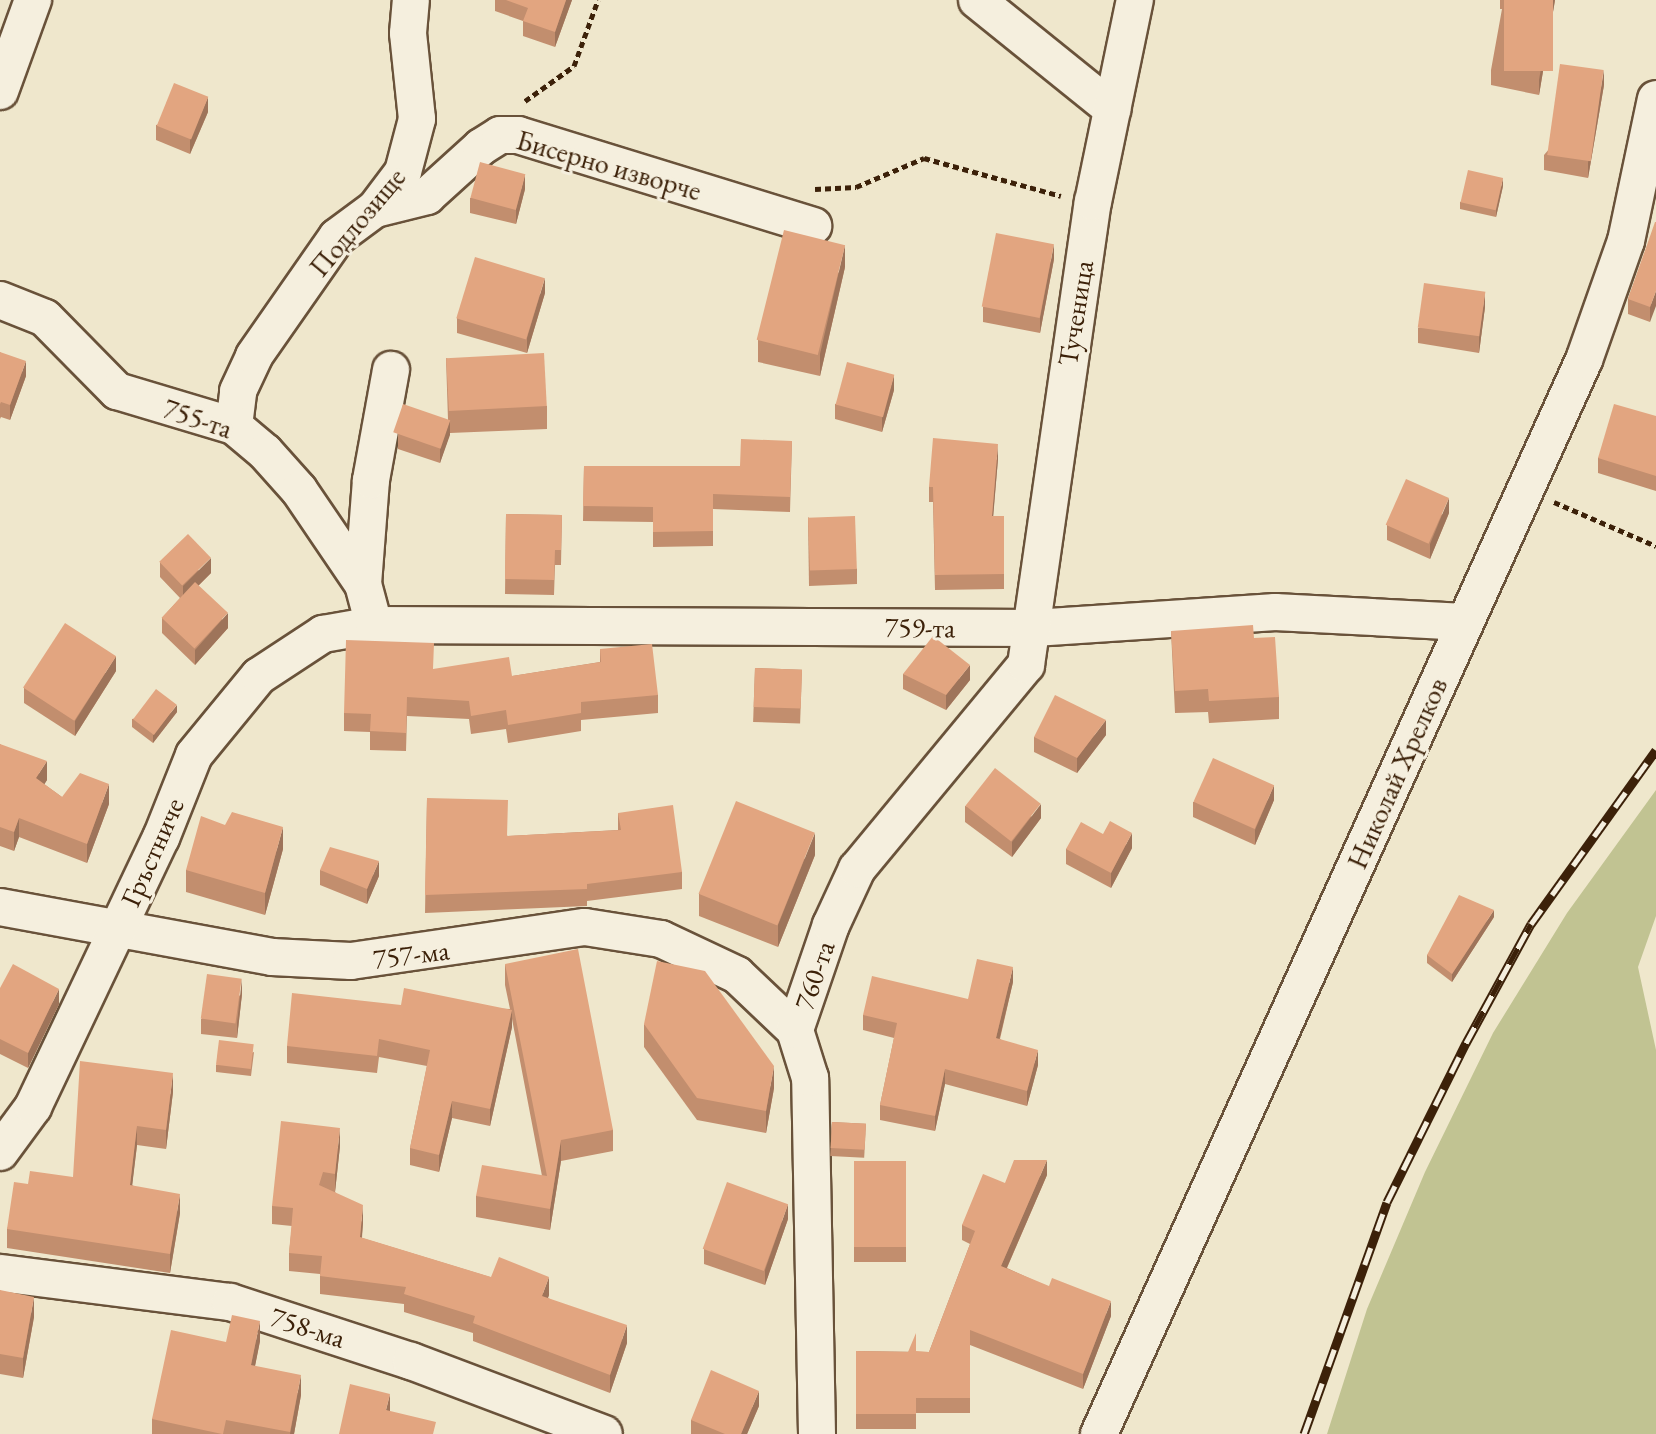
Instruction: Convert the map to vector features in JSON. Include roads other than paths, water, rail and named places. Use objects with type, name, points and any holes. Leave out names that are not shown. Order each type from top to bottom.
[{"type":"street","points":[[0,91],[33,0]]},
{"type":"street","name":"Подлозище","points":[[234,426],[238,391],[254,356],[337,237],[375,209],[403,172],[417,119],[408,33],[411,0]]},
{"type":"street","points":[[977,0],[1112,109]]},
{"type":"street","name":"Тученица","points":[[1034,628],[1032,602],[1093,202],[1135,0]]},
{"type":"street","name":"Николай Хрелков","points":[[1099,1434],[1608,301],[1641,180],[1656,99]]},
{"type":"street","name":"Бисерно изворче","points":[[375,209],[427,196],[481,147],[509,135],[813,226]]},
{"type":"street","name":"755-та","points":[[0,300],[45,318],[117,391],[234,426],[299,490],[363,584],[374,625]]},
{"type":"street","points":[[363,584],[371,480],[391,370]]},
{"type":"street","name":"759-та","points":[[374,625],[1034,628],[1275,612],[1465,622]]},
{"type":"street","name":"Гръстниче","points":[[0,1152],[33,1107],[194,755],[259,676],[323,634],[374,625]]},
{"type":"street","name":"760-та","points":[[817,1434],[810,1078],[795,1030],[831,925],[857,869],[1026,665],[1034,628]]},
{"type":"street","name":"757-ма","points":[[0,907],[272,957],[351,961],[585,927],[661,939],[737,975],[795,1030]]},
{"type":"street","name":"758-ма","points":[[0,1273],[230,1302],[411,1361],[604,1434]]},
{"type":"railway","points":[[1304,1434],[1387,1202],[1466,1043],[1531,924],[1656,750]]}]
